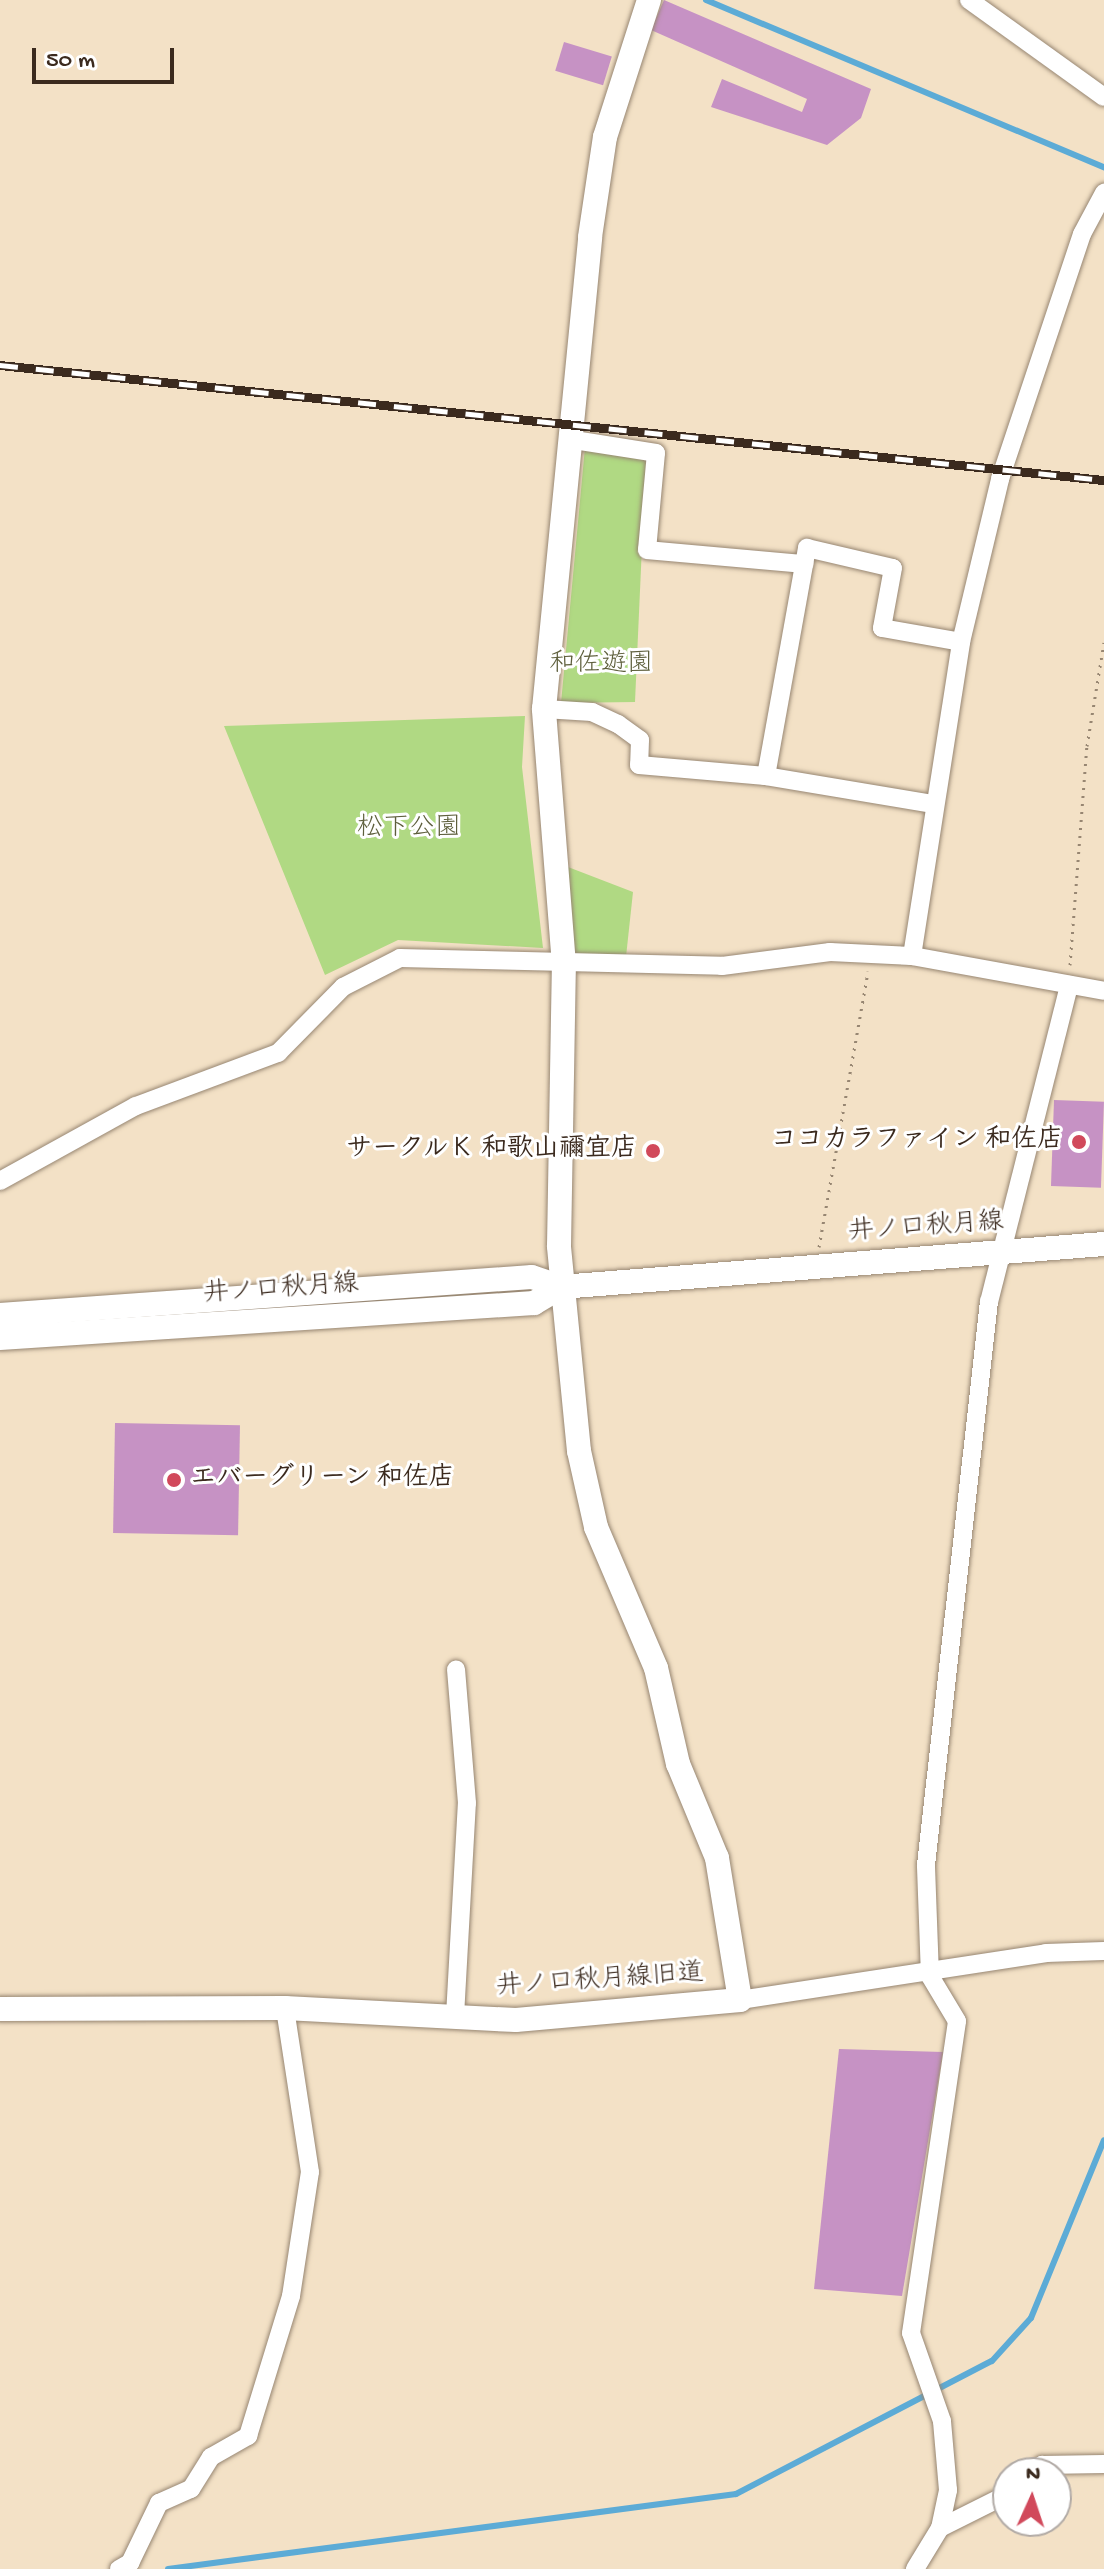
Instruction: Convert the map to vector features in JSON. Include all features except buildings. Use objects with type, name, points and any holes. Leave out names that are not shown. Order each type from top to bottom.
[{"type":"street","points":[[649,0],[605,137],[544,709],[564,965],[561,1287],[596,1527],[656,1668],[678,1764],[717,1858],[740,2000]]},
{"type":"street","points":[[969,0],[1104,97]]},
{"type":"street","points":[[912,956],[961,642],[1000,479],[1082,234],[1104,193]]},
{"type":"street","points":[[574,440],[656,453],[647,550],[804,564]]},
{"type":"street","points":[[766,776],[807,548],[893,568],[882,628],[961,642]]},
{"type":"street","points":[[544,709],[592,712],[618,724],[640,740],[639,765],[766,776],[934,804]]},
{"type":"street","points":[[0,1181],[136,1106],[278,1053],[343,987],[400,958],[564,965],[722,966],[871,954],[912,956],[1104,991]]},
{"type":"street","points":[[915,2569],[940,2528],[948,2490],[942,2421],[924,2380],[911,2333],[957,2021],[930,1976],[926,1865],[989,1302],[1069,985]]},
{"type":"street","name":"井ノ口秋月線","points":[[0,1315],[532,1277],[561,1287],[1104,1244]]},
{"type":"street","name":"井ノ口秋月線","points":[[0,1338],[534,1303],[561,1287]]},
{"type":"street","points":[[455,2016],[467,1803],[456,1669]]},
{"type":"street","name":"井ノ口秋月線旧道","points":[[0,2009],[285,2008],[516,2020],[740,2000],[930,1976],[1046,1953],[1104,1951]]},
{"type":"street","points":[[119,2569],[130,2563],[159,2503],[191,2489],[211,2457],[248,2436],[291,2296],[310,2172],[285,2008]]},
{"type":"street","points":[[1072,2465],[1104,2464]]},
{"type":"street","points":[[940,2528],[992,2502]]},
{"type":"path","points":[[1069,985],[1087,746],[1104,642]]},
{"type":"path","points":[[816,1266],[871,954]]},
{"type":"green space","name":"和佐遊園","points":[[585,447],[646,457],[635,702],[561,703]]},
{"type":"green space","name":"松下公園","points":[[525,716],[522,767],[543,948],[398,940],[325,975],[224,726]]},
{"type":"green space","points":[[568,867],[633,892],[625,966],[572,955]]},
{"type":"waterway","points":[[706,0],[1104,167]]},
{"type":"waterway","points":[[168,2569],[736,2494],[992,2361],[1031,2318],[1104,2140]]},
{"type":"railway","points":[[0,365],[1104,480]]},
{"type":"place","name":"ココカラファイン 和佐店","points":[[1079,1142]]},
{"type":"place","name":"サークルＫ 和歌山禰宜店","points":[[653,1151]]},
{"type":"place","name":"エバーグリーン 和佐店","points":[[174,1480]]}]
